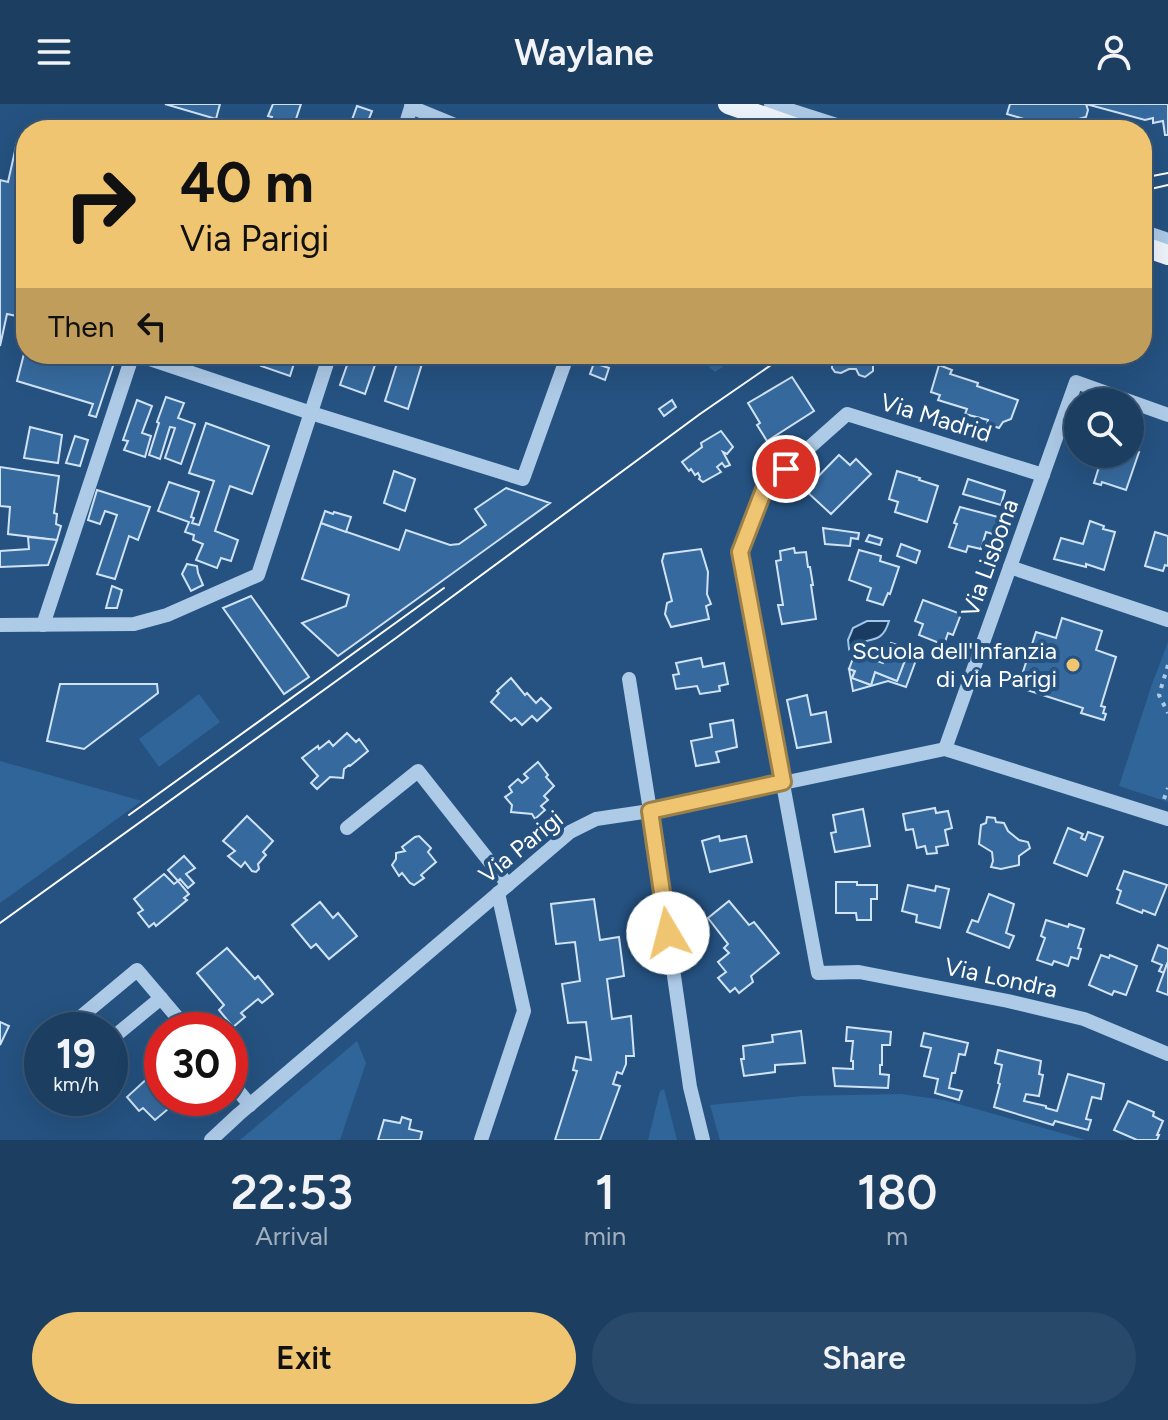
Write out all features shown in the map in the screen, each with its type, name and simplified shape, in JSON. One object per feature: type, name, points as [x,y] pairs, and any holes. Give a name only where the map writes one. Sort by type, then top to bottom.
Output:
[{"type":"main road","points":[[728,104],[774,120]]},
{"type":"street","points":[[771,104],[821,120]]},
{"type":"street","points":[[412,106],[444,120]]},
{"type":"street","points":[[43,625],[131,364]]},
{"type":"street","points":[[164,364],[523,479],[564,364]]},
{"type":"street","points":[[0,625],[134,624],[167,615],[258,575],[327,364]]},
{"type":"street","name":"Via Lisbona","points":[[945,749],[1076,382],[1168,415]]},
{"type":"street","name":"Via Madrid","points":[[818,973],[740,552],[765,487],[847,414],[1043,475]]},
{"type":"street","points":[[1010,567],[1168,620]]},
{"type":"street","points":[[629,679],[690,1087],[703,1140]]},
{"type":"street","name":"Via Parigi","points":[[211,1140],[570,832],[596,819],[650,811],[945,749],[1168,819]]},
{"type":"street","points":[[347,828],[418,771],[503,889],[524,1011],[481,1140]]},
{"type":"street","points":[[87,1012],[137,970],[173,1012]]},
{"type":"street","name":"Via Londra","points":[[818,973],[859,972],[1020,1003],[1084,1019],[1168,1054]]},
{"type":"street","points":[[128,1025],[161,998]]},
{"type":"path","points":[[1168,665],[1159,695],[1168,713]]},
{"type":"shaded area","points":[[706,364],[727,364],[715,372]]},
{"type":"shaded area","points":[[867,621],[889,621],[878,638],[849,649],[848,640],[853,628]]},
{"type":"shaded area","points":[[1168,642],[1168,802],[1119,786]]},
{"type":"shaded area","points":[[199,694],[220,722],[159,767],[139,739]]},
{"type":"shaded area","points":[[0,761],[142,801],[0,903]]},
{"type":"shaded area","points":[[357,1041],[366,1063],[340,1140],[240,1140]]},
{"type":"shaded area","points":[[664,1089],[677,1140],[648,1140],[660,1091]]},
{"type":"shaded area","points":[[901,1094],[944,1100],[1086,1140],[720,1140],[710,1105],[802,1096]]},
{"type":"building","points":[[165,104],[220,104],[216,119]]},
{"type":"building","points":[[273,104],[301,104],[296,120],[271,120],[272,117],[268,116]]},
{"type":"building","points":[[1010,104],[1086,104],[1088,110],[1086,117],[1075,120],[1024,120],[1007,114]]},
{"type":"building","points":[[1086,104],[1168,104],[1168,135],[1165,135],[1163,121],[1153,123],[1153,118],[1145,120]]},
{"type":"building","points":[[357,106],[372,111],[369,120],[352,120]]},
{"type":"building","points":[[16,146],[16,316],[7,314],[0,346],[0,180],[8,182]]},
{"type":"building","points":[[21,364],[114,364],[96,417],[89,415],[93,404],[17,381]]},
{"type":"building","points":[[262,364],[294,364],[290,376]]},
{"type":"building","points":[[347,364],[375,364],[365,394],[340,385]]},
{"type":"building","points":[[397,364],[422,364],[408,409],[385,401]]},
{"type":"building","points":[[594,364],[609,368],[605,380],[590,374]]},
{"type":"building","points":[[832,364],[872,364],[873,371],[865,377],[859,375],[856,369],[841,373],[832,368]]},
{"type":"building","points":[[939,365],[952,370],[950,374],[978,383],[977,386],[1018,400],[1011,419],[999,428],[987,424],[988,420],[965,414],[967,409],[938,400],[940,395],[931,392]]},
{"type":"building","points":[[792,377],[814,411],[767,441],[748,403]]},
{"type":"building","points":[[166,397],[184,403],[178,418],[195,424],[181,464],[165,458],[175,428],[170,427],[160,459],[149,455]]},
{"type":"building","points":[[137,400],[152,406],[142,433],[151,436],[145,457],[124,450],[128,441],[123,440]]},
{"type":"building","points":[[672,400],[676,407],[664,416],[659,409]]},
{"type":"building","points":[[206,423],[269,446],[252,494],[230,486],[215,531],[238,540],[231,561],[221,558],[217,568],[196,560],[203,544],[193,540],[194,535],[185,532],[189,522],[158,511],[169,482],[199,492],[191,517],[194,518],[192,523],[199,525],[214,481],[189,473]]},
{"type":"building","points":[[30,427],[62,435],[58,463],[24,458]]},
{"type":"building","points":[[721,431],[733,447],[727,454],[723,452],[730,465],[725,467],[722,463],[717,467],[721,472],[703,482],[698,473],[695,475],[691,469],[689,471],[682,462],[702,447],[701,443]]},
{"type":"building","points":[[75,436],[88,440],[80,466],[66,463]]},
{"type":"building","points":[[839,455],[850,465],[856,459],[871,474],[831,514],[805,490]]},
{"type":"building","points":[[0,467],[59,476],[54,513],[57,514],[56,524],[61,526],[57,540],[8,534],[10,507],[0,506]]},
{"type":"building","points":[[1099,468],[1134,468],[1126,490],[1102,482],[1101,485],[1094,483]]},
{"type":"building","points":[[394,471],[415,479],[405,511],[384,503]]},
{"type":"building","points":[[897,471],[938,486],[927,522],[895,512],[898,502],[889,499]]},
{"type":"building","points":[[968,479],[1005,491],[1001,505],[963,494]]},
{"type":"building","points":[[506,488],[550,503],[338,656],[302,623],[346,606],[349,595],[302,579],[321,523],[399,550],[406,530],[450,545],[459,544],[486,525],[475,509]]},
{"type":"building","points":[[97,490],[150,507],[138,540],[129,536],[115,579],[97,574],[117,515],[105,511],[100,524],[88,520]]},
{"type":"building","points":[[960,507],[998,517],[993,534],[986,532],[981,549],[968,546],[966,552],[949,547]]},
{"type":"building","points":[[325,511],[351,517],[346,532],[321,523]]},
{"type":"building","points":[[1090,521],[1115,532],[1104,570],[1054,559],[1061,538],[1083,544]]},
{"type":"building","points":[[823,528],[859,533],[858,539],[851,538],[850,546],[825,544]]},
{"type":"building","points":[[1155,532],[1168,536],[1168,566],[1165,565],[1163,571],[1145,566]]},
{"type":"building","points":[[869,535],[882,539],[880,545],[866,541]]},
{"type":"building","points":[[28,537],[57,540],[48,565],[0,567],[0,551],[29,549]]},
{"type":"building","points":[[901,544],[920,551],[916,563],[897,556]]},
{"type":"building","points":[[794,548],[795,553],[806,552],[816,619],[782,624],[778,605],[783,605],[776,561],[781,560],[780,551]]},
{"type":"building","points":[[701,549],[708,572],[707,594],[711,604],[706,606],[709,619],[671,627],[665,614],[667,603],[672,601],[662,561],[664,554]]},
{"type":"building","points":[[859,550],[881,556],[880,561],[899,567],[883,605],[867,600],[871,588],[849,580]]},
{"type":"building","points":[[187,564],[197,566],[203,585],[191,591],[182,574]]},
{"type":"building","points":[[112,586],[122,590],[117,608],[106,608]]},
{"type":"building","points":[[251,596],[309,677],[284,694],[223,608]]},
{"type":"building","points":[[923,600],[961,614],[953,635],[948,633],[944,645],[919,635],[923,624],[915,621]]},
{"type":"building","points":[[1062,618],[1102,631],[1096,650],[1116,657],[1101,706],[1105,707],[1104,720],[1081,713],[1083,708],[1018,687],[1036,632],[1056,638]]},
{"type":"building","points":[[891,643],[919,652],[906,687],[888,681],[853,691],[849,669],[855,671],[852,678],[871,685],[875,672],[897,681],[905,660],[893,654],[891,658],[886,657],[883,663],[855,653],[889,648]]},
{"type":"building","points":[[855,653],[883,663],[886,657],[891,658],[893,654],[905,660],[897,681],[875,672],[871,685],[852,678],[855,671],[849,669]]},
{"type":"building","points":[[701,658],[703,667],[724,663],[728,684],[719,686],[720,691],[700,694],[697,686],[676,689],[673,675],[679,674],[676,663]]},
{"type":"building","points":[[511,678],[525,695],[527,693],[536,703],[541,698],[551,708],[537,721],[532,716],[522,725],[515,718],[511,721],[491,702],[499,693],[497,691]]},
{"type":"building","points":[[60,684],[157,684],[158,693],[84,749],[47,741]]},
{"type":"building","points":[[807,695],[811,715],[826,712],[831,742],[797,748],[787,700]]},
{"type":"building","points":[[733,720],[737,747],[716,752],[719,762],[696,766],[691,741],[712,737],[710,724]]},
{"type":"building","points":[[347,733],[356,742],[359,739],[368,751],[344,769],[343,778],[330,777],[317,789],[311,783],[318,776],[302,758],[329,741],[333,746]]},
{"type":"building","points":[[538,762],[554,786],[544,796],[548,800],[541,806],[545,810],[535,819],[532,814],[511,812],[512,805],[505,797],[512,792],[509,787],[518,779],[522,783],[528,778],[524,774]]},
{"type":"building","points":[[935,808],[936,813],[948,811],[952,828],[945,830],[948,845],[936,847],[937,853],[927,854],[925,846],[917,848],[913,829],[906,830],[903,814]]},
{"type":"building","points":[[863,809],[870,846],[835,852],[831,833],[836,832],[833,815]]},
{"type":"building","points":[[247,816],[273,841],[263,852],[266,855],[256,872],[245,862],[241,867],[228,856],[235,851],[223,841]]},
{"type":"building","points":[[987,817],[1004,823],[1019,840],[1028,842],[1030,848],[1019,856],[1019,865],[1001,869],[991,867],[992,852],[979,844],[981,825],[986,823]]},
{"type":"building","points":[[1068,828],[1083,834],[1081,838],[1085,840],[1088,832],[1103,837],[1087,876],[1054,863]]},
{"type":"building","points":[[419,836],[431,848],[428,852],[436,862],[414,885],[402,873],[399,876],[392,865],[396,853],[405,851],[402,847]]},
{"type":"building","points":[[719,836],[720,841],[746,836],[752,862],[710,872],[702,841]]},
{"type":"building","points":[[184,856],[195,868],[186,874],[194,883],[188,888],[168,870]]},
{"type":"building","points":[[1124,871],[1167,885],[1155,915],[1117,903],[1121,891],[1117,889]]},
{"type":"building","points":[[164,874],[174,884],[178,881],[189,894],[184,898],[187,900],[156,926],[154,923],[149,927],[138,913],[143,910],[134,899]]},
{"type":"building","points":[[836,882],[877,885],[877,899],[871,899],[871,920],[857,920],[856,913],[836,913]]},
{"type":"building","points":[[908,885],[935,891],[936,886],[949,889],[940,928],[916,922],[917,915],[902,911]]},
{"type":"building","points":[[989,894],[1014,904],[1006,933],[1014,936],[1009,948],[967,932],[972,920],[978,922]]},
{"type":"building","points":[[594,899],[600,940],[619,937],[624,976],[607,979],[612,1019],[631,1016],[634,1056],[626,1056],[622,1074],[617,1072],[613,1084],[620,1086],[600,1140],[555,1140],[577,1071],[573,1070],[576,1057],[591,1060],[586,1022],[568,1023],[562,984],[580,981],[575,942],[556,944],[551,904]]},
{"type":"building","points":[[729,901],[749,925],[754,922],[779,953],[751,976],[753,982],[739,993],[735,988],[730,992],[718,978],[726,972],[718,962],[729,953],[724,948],[728,944],[708,918]]},
{"type":"building","points":[[320,902],[333,918],[338,913],[357,936],[329,959],[316,944],[311,948],[292,925]]},
{"type":"building","points":[[1046,920],[1084,929],[1078,959],[1071,957],[1068,966],[1037,960],[1045,938],[1041,936]]},
{"type":"building","points":[[1158,945],[1168,949],[1168,965],[1164,973],[1159,971],[1162,965],[1152,961]]},
{"type":"building","points":[[227,948],[273,994],[262,1003],[258,999],[242,1012],[221,1012],[224,1005],[197,973]]},
{"type":"building","points":[[1101,955],[1109,958],[1110,955],[1137,966],[1126,995],[1114,991],[1112,995],[1089,985]]},
{"type":"building","points":[[1168,965],[1168,995],[1157,991]]},
{"type":"building","points":[[0,1022],[9,1026],[0,1045]]},
{"type":"building","points":[[847,1027],[891,1032],[890,1045],[882,1045],[880,1065],[880,1074],[889,1075],[888,1088],[835,1086],[833,1068],[853,1069],[853,1041],[846,1041]]},
{"type":"building","points":[[801,1031],[805,1063],[775,1065],[775,1072],[744,1076],[741,1059],[744,1059],[743,1046],[773,1042],[772,1035]]},
{"type":"building","points":[[924,1033],[968,1043],[965,1055],[959,1054],[949,1088],[962,1091],[959,1100],[935,1093],[938,1079],[924,1076],[931,1048],[921,1046]]},
{"type":"building","points":[[998,1050],[1041,1061],[1039,1074],[1043,1075],[1039,1096],[1026,1094],[1024,1101],[1057,1111],[1068,1074],[1104,1084],[1101,1099],[1092,1097],[1086,1119],[1091,1120],[1088,1130],[1055,1121],[1053,1125],[994,1107],[1002,1065],[995,1063]]},
{"type":"building","points":[[144,1081],[144,1109],[139,1111],[128,1096]]},
{"type":"building","points":[[1128,1101],[1154,1112],[1153,1116],[1163,1121],[1157,1140],[1137,1140],[1114,1130]]},
{"type":"building","points":[[402,1117],[411,1120],[409,1129],[422,1132],[420,1140],[378,1140],[384,1120],[400,1123]]},
{"type":"tram line","points":[[1152,176],[1168,173]]},
{"type":"tram line","points":[[1152,189],[1168,185]]},
{"type":"tram line","points":[[0,923],[772,364]]},
{"type":"tram line","points":[[129,815],[444,588]]},
{"type":"place","name":"Scuola dell'Infanzia di via Parigi","points":[[1073,665]]},
{"type":"route","points":[[668,933],[650,811],[783,782],[740,552],[765,487],[786,469]]}]
